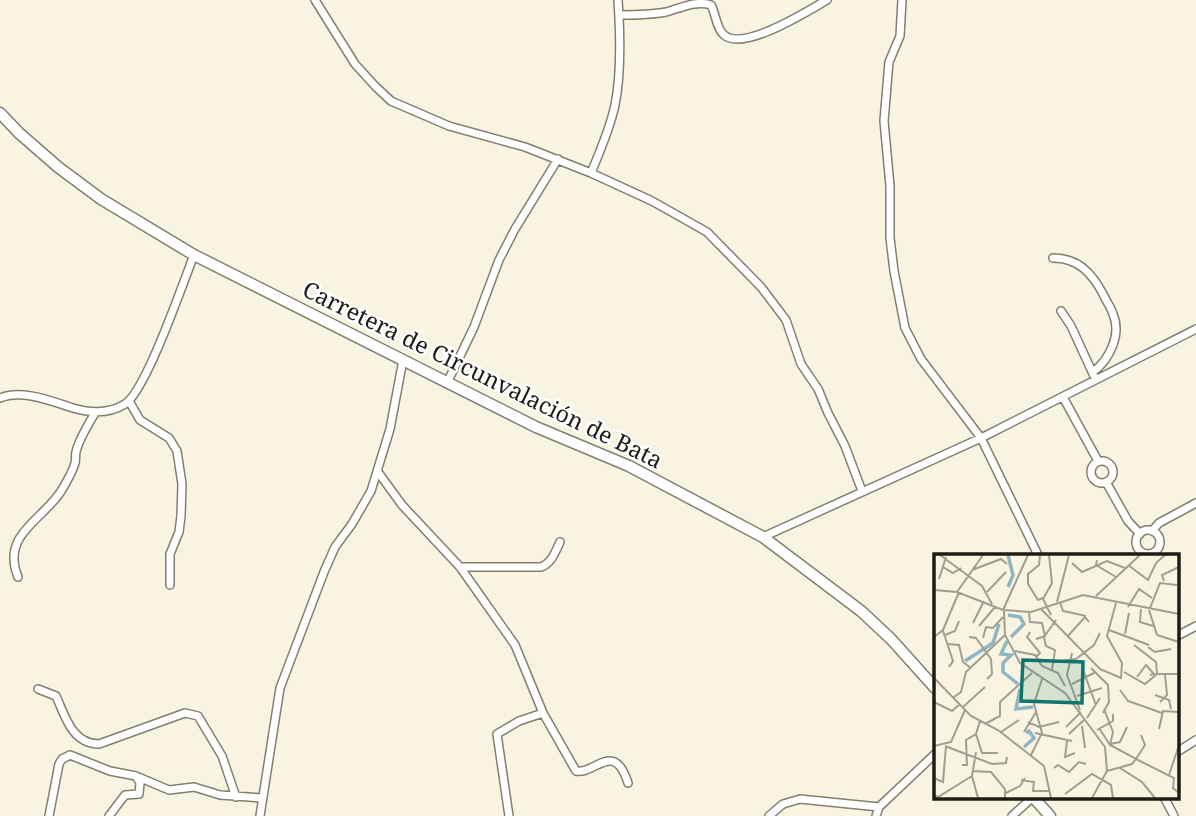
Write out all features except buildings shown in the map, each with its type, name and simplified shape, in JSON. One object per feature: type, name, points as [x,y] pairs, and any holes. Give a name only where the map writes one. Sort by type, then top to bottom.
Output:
[{"type":"main road","name":"Carretera de Circunvalación de Bata","points":[[0,113],[38,150],[90,191],[194,255],[536,427],[629,466],[762,537],[861,611],[891,639],[934,687]]},
{"type":"main road","points":[[1034,798],[1050,816]]},
{"type":"street","points":[[316,0],[355,64],[391,101],[449,125],[558,159],[652,201],[707,232],[769,296],[786,320],[802,363],[818,389],[845,446],[862,492]]},
{"type":"street","points":[[591,173],[616,104],[620,35],[618,0]]},
{"type":"street","points":[[619,15],[667,11],[704,2],[711,5],[718,27],[724,35],[732,39],[743,39],[781,26],[827,0]]},
{"type":"street","points":[[902,0],[900,36],[889,62],[884,101],[894,271],[905,328],[921,359],[981,438],[1038,554]]},
{"type":"street","points":[[448,381],[474,327],[499,260],[558,159]]},
{"type":"street","points":[[0,398],[16,395],[44,399],[95,413],[124,405],[154,358],[194,255]]},
{"type":"street","points":[[1053,258],[1070,260],[1092,275],[1113,314],[1116,333],[1112,347],[1094,376]]},
{"type":"street","points":[[1061,311],[1071,326],[1094,376]]},
{"type":"street","points":[[762,537],[981,438],[1063,397],[1094,376],[1195,332]]},
{"type":"street","points":[[260,816],[280,688],[335,547],[364,505],[378,472],[390,429],[403,360]]},
{"type":"street","points":[[1063,397],[1097,461]]},
{"type":"street","points":[[129,401],[140,419],[169,438],[177,451],[182,484],[179,532],[170,554],[170,585]]},
{"type":"street","points":[[18,577],[12,567],[17,538],[37,514],[62,491],[75,463],[79,443],[95,413]]},
{"type":"street","points":[[1097,461],[1105,461],[1113,469],[1112,477],[1106,482],[1096,481],[1091,476],[1092,466],[1097,461]]},
{"type":"street","points":[[378,472],[402,505],[460,567],[515,645],[543,713],[576,771],[582,772],[597,763],[612,761],[620,766],[628,783]]},
{"type":"street","points":[[1106,482],[1128,521],[1140,534]]},
{"type":"street","points":[[1140,534],[1152,531],[1159,523],[1196,503]]},
{"type":"street","points":[[1140,534],[1138,548],[1149,554],[1160,544],[1158,536],[1152,531]]},
{"type":"street","points":[[460,567],[541,567],[547,565],[560,542]]},
{"type":"street","points":[[1178,635],[1196,626]]},
{"type":"street","points":[[38,689],[56,696],[72,731],[91,744],[99,744],[185,713],[198,716],[222,756],[236,797]]},
{"type":"street","points":[[509,816],[496,734],[519,721],[543,713]]},
{"type":"street","points":[[1178,751],[1196,740]]},
{"type":"street","points":[[876,816],[879,807],[934,755]]},
{"type":"street","points":[[49,816],[60,764],[65,756],[75,756],[110,771],[136,776],[169,790],[194,788],[236,797],[262,799]]},
{"type":"street","points":[[109,816],[125,795],[139,794],[140,783],[136,776]]},
{"type":"street","points":[[1013,816],[1032,798]]},
{"type":"street","points":[[1165,798],[1174,816]]},
{"type":"street","points":[[769,816],[783,804],[800,799],[879,807]]}]
